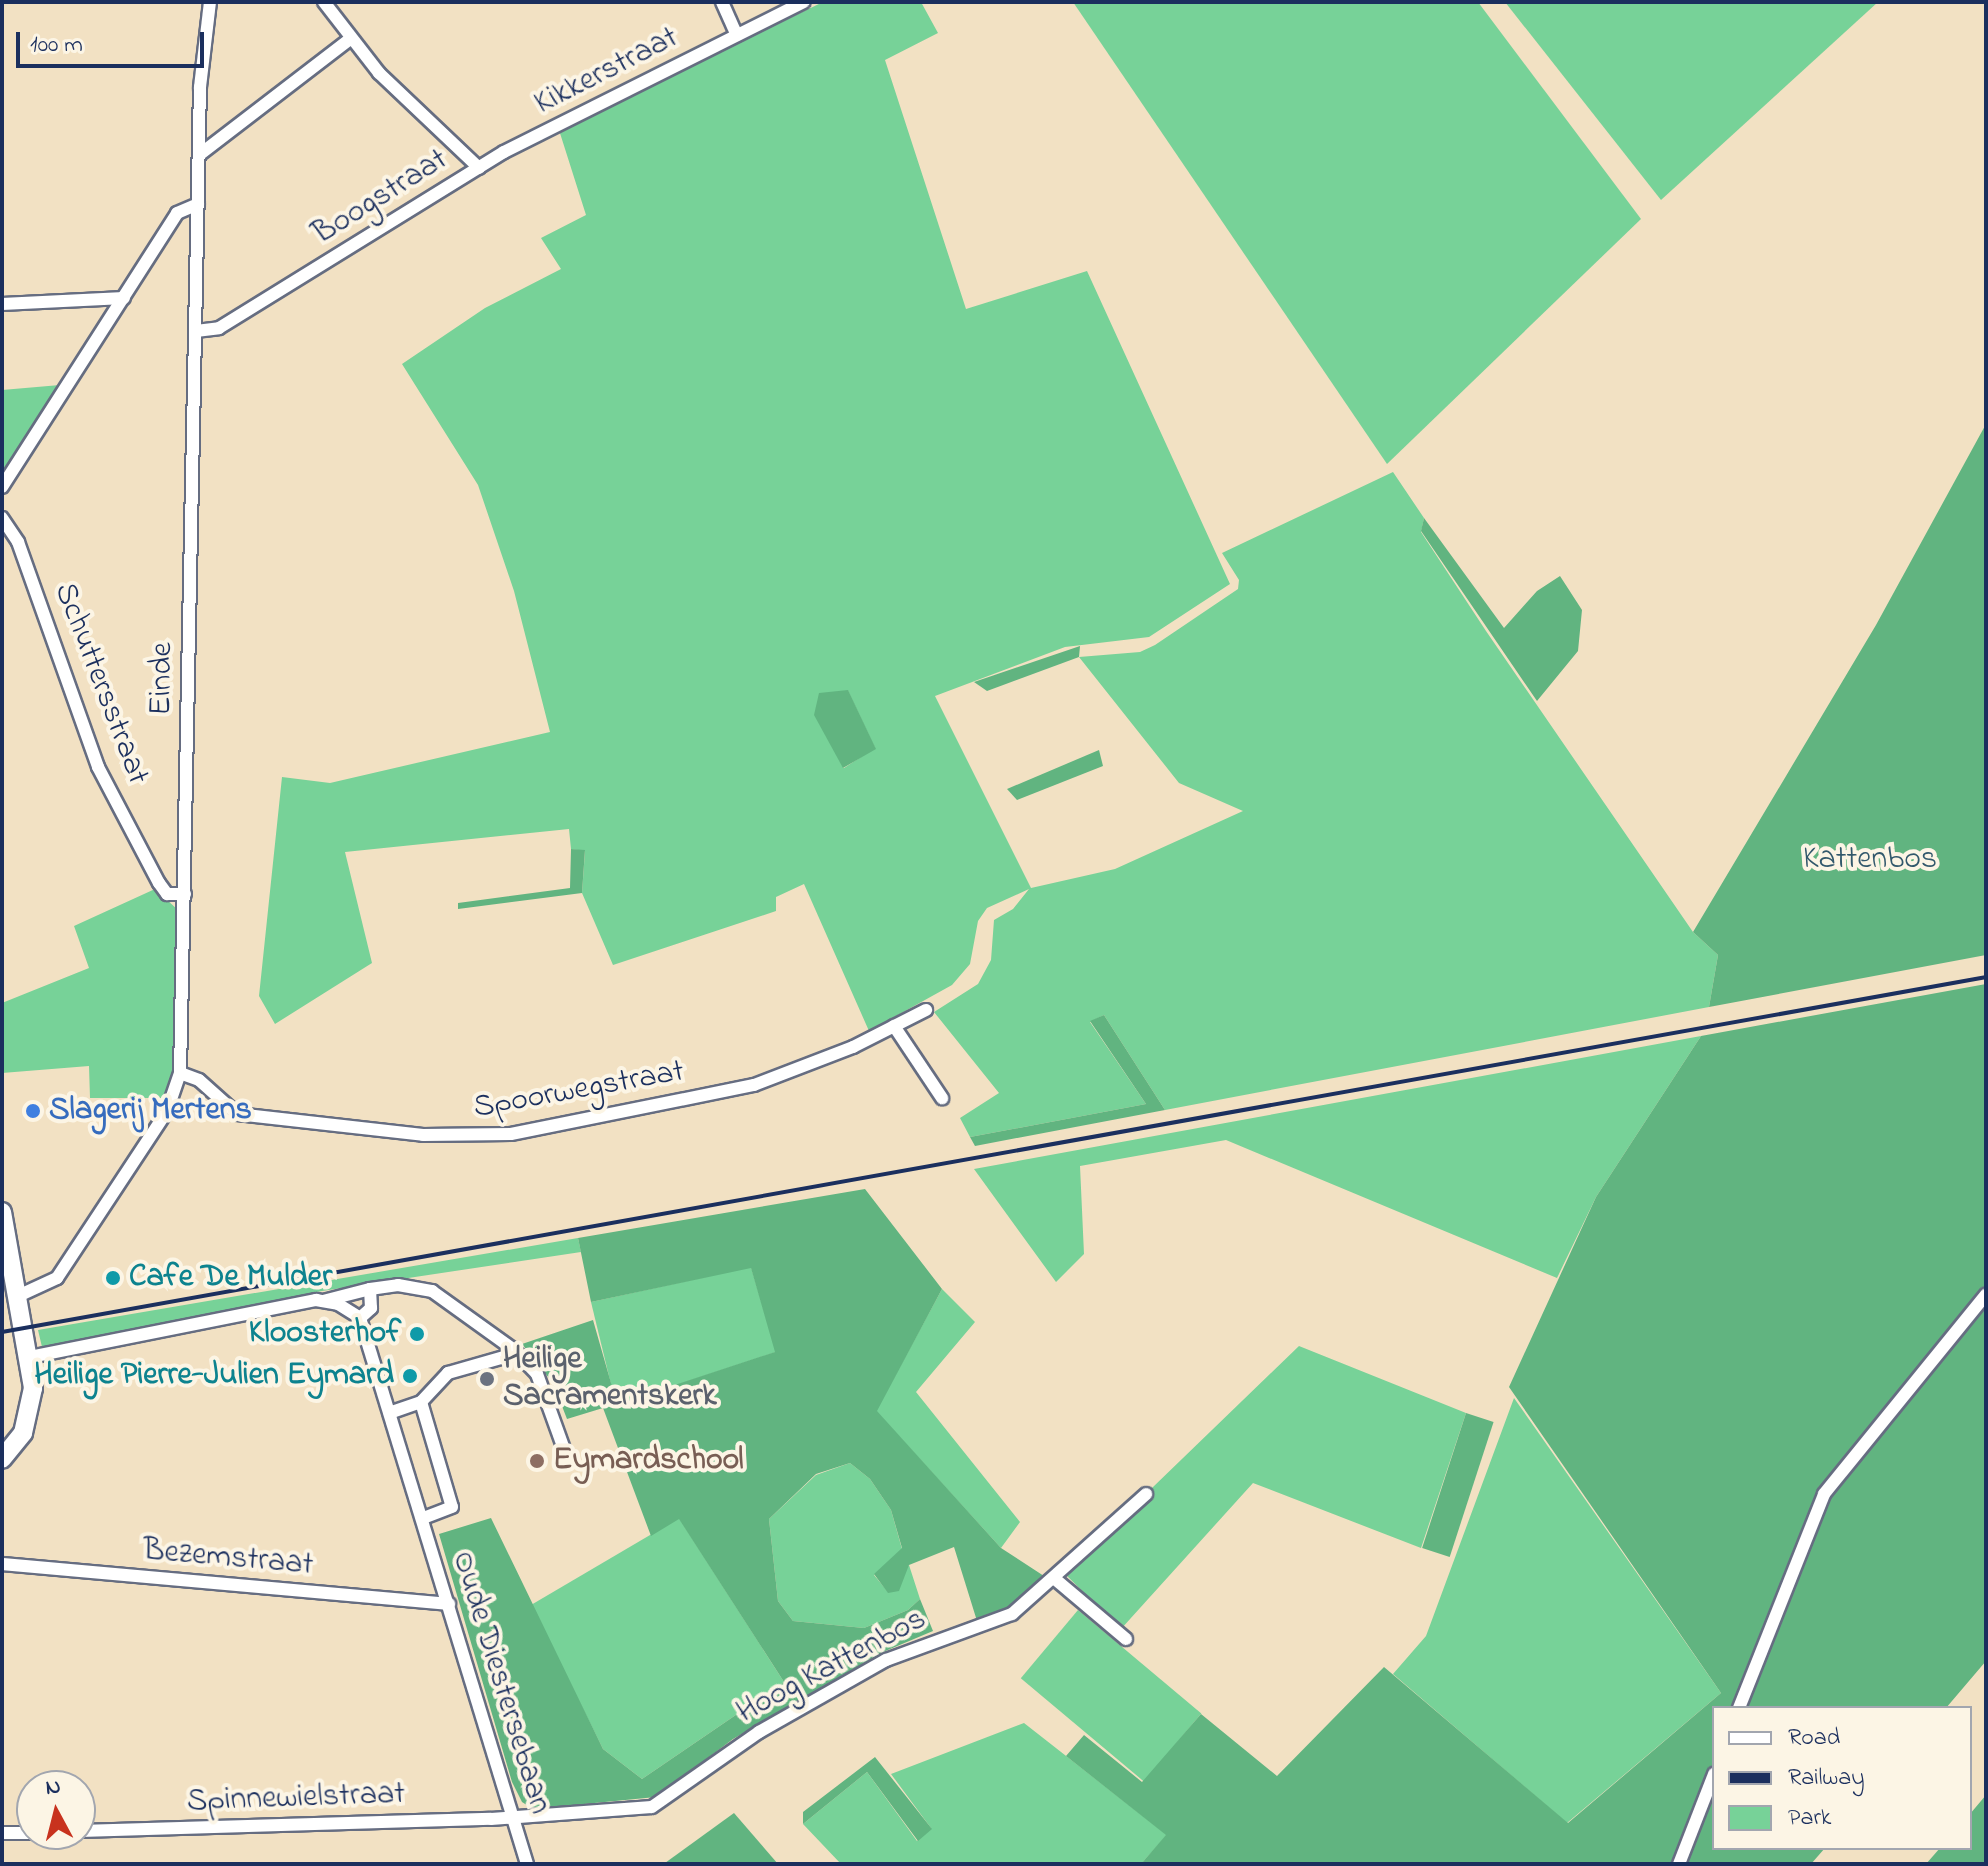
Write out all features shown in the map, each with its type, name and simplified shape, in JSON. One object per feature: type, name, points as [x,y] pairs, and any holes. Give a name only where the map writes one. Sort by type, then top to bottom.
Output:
[{"type":"main road","points":[[2,1212],[25,1328],[33,1388],[29,1419],[2,1459]]},
{"type":"street","name":"Einde","points":[[18,1296],[43,1289],[57,1278],[167,1111],[180,1073],[199,155],[202,50],[210,2]]},
{"type":"street","name":"Boogstraat","points":[[196,331],[219,328],[479,168],[350,39],[324,2]]},
{"type":"street","points":[[722,2],[737,35]]},
{"type":"street","name":"Kikkerstraat","points":[[479,168],[803,2]]},
{"type":"street","points":[[199,155],[350,39]]},
{"type":"street","points":[[2,487],[177,213],[198,204]]},
{"type":"street","points":[[2,304],[124,298]]},
{"type":"street","name":"Schuttersstraat","points":[[2,518],[18,542],[98,767],[159,883],[167,894],[185,894]]},
{"type":"street","name":"Spoorwegstraat","points":[[180,1073],[199,1080],[237,1114],[423,1135],[511,1134],[754,1085],[926,1010]]},
{"type":"street","points":[[894,1026],[942,1098]]},
{"type":"street","points":[[30,1357],[398,1285],[432,1291],[514,1350],[537,1374],[564,1449]]},
{"type":"street","points":[[323,1301],[360,1318],[371,1308],[370,1289]]},
{"type":"street","points":[[1740,1706],[1824,1494],[1986,1295]]},
{"type":"street","name":"Oude Diestersebaan","points":[[360,1318],[392,1412],[527,1864]]},
{"type":"street","points":[[392,1412],[421,1402],[448,1373],[504,1357],[514,1350]]},
{"type":"street","name":"Oude Diestersebaan","points":[[421,1402],[452,1507],[424,1518]]},
{"type":"street","name":"Hoog Kattenbos","points":[[513,1818],[660,1804],[777,1722],[903,1652],[1012,1614],[1055,1579],[1146,1494]]},
{"type":"street","name":"Bezemstraat","points":[[2,1564],[449,1604]]},
{"type":"street","points":[[1055,1579],[1126,1639]]},
{"type":"street","points":[[1679,1864],[1712,1779]]},
{"type":"street","name":"Spinnewielstraat","points":[[96,1831],[513,1818]]},
{"type":"green space","points":[[823,2],[921,2],[938,33],[885,60],[966,309],[1087,271],[1230,584],[1149,637],[1065,647],[935,696],[1031,888],[1115,869],[1243,811],[1179,783],[1079,657],[1140,652],[1155,645],[1238,589],[1239,580],[1222,553],[1393,472],[1424,518],[1421,532],[1486,631],[1693,932],[1718,955],[1709,1007],[1165,1110],[1104,1015],[1090,1022],[1146,1104],[970,1137],[960,1118],[999,1093],[934,1012],[978,984],[991,960],[994,920],[1013,909],[1029,889],[987,908],[978,921],[970,964],[952,985],[869,1031],[804,884],[776,897],[776,911],[613,965],[582,893],[585,851],[571,849],[569,829],[345,852],[372,963],[275,1024],[259,996],[282,777],[330,783],[550,732],[514,591],[478,485],[402,364],[485,308],[561,269],[541,238],[586,215],[559,130]],"holes":[[[848,691],[875,748],[843,768]]]},
{"type":"green space","points":[[1073,2],[1478,2],[1641,219],[1387,464]]},
{"type":"green space","points":[[1505,2],[1878,2],[1661,200]]},
{"type":"green space","points":[[60,385],[2,476],[2,390]]},
{"type":"green space","name":"Kattenbos","points":[[1986,424],[1986,955],[1709,1007],[1718,955],[1693,932],[1876,625]]},
{"type":"green space","points":[[1424,518],[1504,628],[1537,591],[1560,576],[1582,610],[1578,651],[1537,701],[1421,531]]},
{"type":"green space","points":[[1080,646],[1079,657],[987,691],[974,682]]},
{"type":"green space","points":[[848,690],[876,749],[843,768],[814,715],[819,693]]},
{"type":"green space","points":[[1099,750],[1103,766],[1017,800],[1007,789]]},
{"type":"green space","points":[[571,849],[585,850],[582,893],[458,909],[458,903],[570,888]]},
{"type":"green space","points":[[155,889],[178,910],[175,1067],[166,1098],[90,1098],[89,1066],[2,1073],[2,1003],[89,968],[74,926]]},
{"type":"green space","points":[[1986,984],[1986,1661],[1948,1706],[1712,1706],[1712,1850],[1823,1850],[1811,1864],[1141,1864],[1166,1835],[1066,1756],[1084,1735],[1142,1782],[1201,1714],[1277,1776],[1384,1667],[1568,1823],[1721,1693],[1509,1387],[1596,1197],[1701,1036]]},
{"type":"green space","points":[[1104,1015],[1165,1110],[975,1146],[970,1137],[1146,1104],[1090,1021]]},
{"type":"green space","points":[[1701,1036],[1596,1197],[1557,1278],[1226,1140],[1080,1166],[1084,1254],[1056,1282],[974,1169]]},
{"type":"green space","points":[[865,1189],[942,1289],[877,1411],[1001,1548],[1047,1578],[1012,1608],[977,1621],[954,1547],[909,1565],[899,1591],[888,1593],[874,1574],[902,1548],[891,1510],[870,1479],[850,1463],[816,1474],[769,1519],[778,1601],[793,1621],[864,1628],[908,1610],[920,1599],[933,1631],[883,1652],[733,1739],[656,1797],[533,1809],[522,1802],[512,1782],[439,1534],[491,1518],[603,1749],[642,1779],[784,1682],[679,1519],[651,1536],[603,1408],[567,1419],[553,1383],[522,1344],[593,1320],[617,1404],[775,1352],[751,1268],[591,1302],[578,1238]]},
{"type":"green space","points":[[578,1238],[581,1252],[322,1291],[42,1347],[38,1330]]},
{"type":"green space","points":[[751,1267],[776,1352],[616,1405],[591,1302]]},
{"type":"green space","points":[[942,1289],[975,1322],[916,1392],[1020,1522],[1001,1548],[876,1411]]},
{"type":"green space","points":[[1299,1346],[1466,1413],[1421,1548],[1253,1483],[1121,1629],[1064,1573]]},
{"type":"green space","points":[[1514,1398],[1721,1693],[1567,1823],[1393,1674],[1426,1636]]},
{"type":"green space","points":[[1466,1413],[1494,1422],[1450,1557],[1422,1548]]},
{"type":"green space","points":[[850,1463],[870,1479],[891,1510],[902,1549],[874,1575],[888,1592],[909,1565],[920,1599],[908,1610],[864,1628],[793,1621],[778,1601],[769,1519],[816,1475]]},
{"type":"green space","points":[[679,1518],[784,1682],[642,1779],[603,1749],[531,1605]]},
{"type":"green space","points":[[1078,1610],[1201,1713],[1144,1782],[1021,1678]]},
{"type":"green space","points":[[1024,1723],[1167,1835],[1141,1864],[841,1864],[803,1824],[867,1772],[917,1841],[931,1828],[891,1774]]},
{"type":"green space","points":[[875,1757],[932,1829],[918,1841],[867,1772],[803,1824],[803,1812]]},
{"type":"green space","points":[[1986,1795],[1986,1864],[1926,1864],[1938,1850],[1972,1850],[1972,1812]]},
{"type":"green space","points":[[734,1813],[778,1864],[665,1863]]},
{"type":"railway","points":[[2,1332],[1986,977]]},
{"type":"place","name":"Slagerij Mertens","points":[[33,1111]]},
{"type":"place","name":"Cafe De Mulder","points":[[113,1278]]},
{"type":"place","name":"Kloosterhof","points":[[417,1334]]},
{"type":"place","name":"Heilige Pierre-Julien Eymard","points":[[410,1376]]},
{"type":"place","name":"Heilige Sacramentskerk","points":[[487,1379]]},
{"type":"place","name":"Eymardschool","points":[[537,1461]]}]
